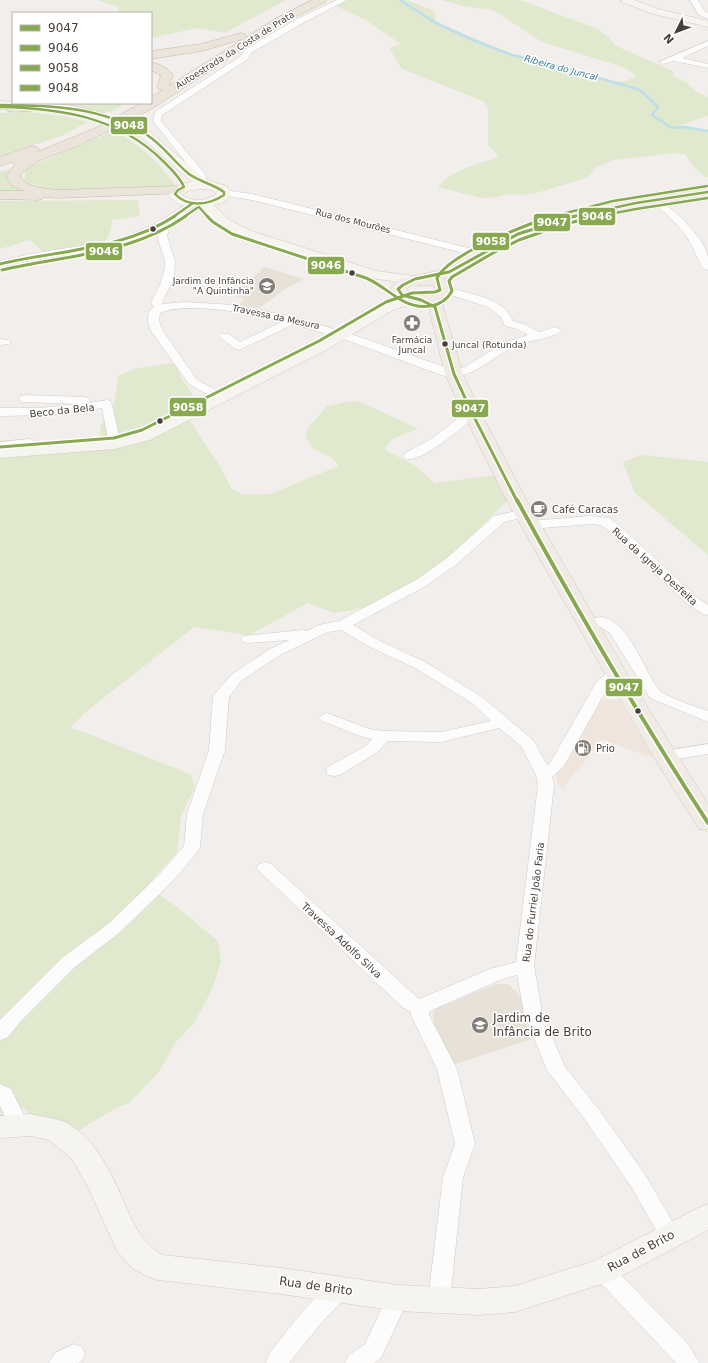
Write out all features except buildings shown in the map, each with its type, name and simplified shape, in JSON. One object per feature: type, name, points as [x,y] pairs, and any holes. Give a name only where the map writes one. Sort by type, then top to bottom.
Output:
[{"type":"highway","name":"Autoestrada da Costa de Prata","points":[[152,92],[204,62],[241,36],[290,8],[309,0]]},
{"type":"highway","name":"Autoestrada da Costa de Prata","points":[[152,102],[279,21],[321,0]]},
{"type":"highway","points":[[152,55],[202,47],[241,36]]},
{"type":"highway","points":[[152,66],[162,70],[167,75],[163,86]]},
{"type":"highway","points":[[0,162],[80,132],[132,104]]},
{"type":"highway","name":"Autoestrada da Costa de Prata","points":[[0,168],[33,158],[92,135],[149,104]]},
{"type":"highway","points":[[8,106],[54,107]]},
{"type":"highway","points":[[33,158],[18,169],[13,176],[17,184],[39,192],[58,194],[180,192]]},
{"type":"highway","points":[[0,196],[146,196],[180,192]]},
{"type":"main road","points":[[428,293],[480,254],[519,234],[600,209],[708,192]]},
{"type":"main road","points":[[428,293],[402,283],[418,280],[430,280],[428,293],[454,374],[472,413],[527,519],[587,623],[665,756],[708,822]]},
{"type":"street","points":[[204,184],[200,174],[157,121],[156,117],[158,114],[245,57],[247,52],[298,22],[343,0]]},
{"type":"street","points":[[626,0],[654,10],[708,24]]},
{"type":"street","points":[[694,0],[701,12],[708,16]]},
{"type":"street","points":[[662,62],[674,59],[708,43]]},
{"type":"street","points":[[674,59],[708,66]]},
{"type":"street","points":[[0,264],[26,257],[120,242],[166,223],[198,203],[219,200],[223,197],[223,190],[218,187],[204,184],[190,175],[155,141],[135,132],[54,107]]},
{"type":"street","points":[[135,132],[144,144],[178,177],[180,192]]},
{"type":"street","points":[[180,192],[204,184]]},
{"type":"street","points":[[180,192],[198,203],[223,222],[246,234],[428,293],[467,297],[493,304],[503,311],[508,318],[509,324],[520,326],[540,336]]},
{"type":"street","name":"Rua dos Mourões","points":[[224,193],[278,203],[480,254]]},
{"type":"street","points":[[654,200],[684,224],[692,234],[705,263],[708,266]]},
{"type":"street","points":[[166,223],[162,236],[170,261],[169,277],[156,303],[161,308],[155,311],[153,321],[158,331],[193,382],[221,398]]},
{"type":"street","points":[[144,233],[162,236]]},
{"type":"street","points":[[375,276],[418,280]]},
{"type":"street","points":[[0,453],[115,444],[144,436],[322,346],[388,308],[428,293]]},
{"type":"street","name":"Travessa da Mesura","points":[[161,308],[175,305],[232,307],[293,320],[342,334],[454,374]]},
{"type":"street","points":[[225,336],[239,347],[293,320]]},
{"type":"street","points":[[454,374],[463,371],[508,344],[540,336],[555,330]]},
{"type":"street","points":[[25,398],[98,402],[107,404]]},
{"type":"street","name":"Beco da Bela","points":[[0,412],[29,414],[67,411],[107,404],[115,444]]},
{"type":"street","points":[[409,456],[437,441],[472,413]]},
{"type":"street","points":[[0,446],[29,443]]},
{"type":"street","name":"Rua da Igreja Desfeita","points":[[0,1033],[12,1017],[69,962],[114,928],[161,883],[192,847],[195,814],[216,750],[221,696],[236,678],[275,652],[324,628],[343,625],[421,584],[452,561],[499,519],[604,521],[615,529],[694,602],[708,611]]},
{"type":"street","points":[[694,602],[708,596]]},
{"type":"street","points":[[587,623],[602,622],[616,630],[655,695],[708,717]]},
{"type":"street","points":[[343,625],[375,644],[420,665],[477,700],[527,743],[544,775],[556,766],[602,684],[616,673]]},
{"type":"street","points":[[248,639],[303,634],[308,635]]},
{"type":"street","points":[[327,718],[366,733],[383,736],[441,738],[502,723]]},
{"type":"street","points":[[334,772],[373,748],[383,736]]},
{"type":"street","points":[[665,756],[708,749]]},
{"type":"street","name":"Rua do Furriel João Faria","points":[[544,775],[546,785],[525,966],[532,1013],[557,1070],[593,1116],[639,1182],[669,1236]]},
{"type":"street","name":"Travessa Adolfo Silva","points":[[265,868],[409,1002],[421,1009]]},
{"type":"street","points":[[440,1300],[453,1177],[465,1144],[447,1069],[420,1014],[421,1009],[425,1004],[496,974],[525,966]]},
{"type":"street","name":"Rua de Brito","points":[[0,1091],[4,1094],[10,1126],[31,1124],[57,1131],[82,1150],[101,1183],[127,1242],[143,1259],[158,1267],[281,1281],[398,1298],[479,1302],[515,1300],[603,1270],[708,1216]]},
{"type":"street","points":[[603,1270],[682,1352],[688,1363]]},
{"type":"street","points":[[277,1363],[277,1361],[315,1314],[340,1290]]},
{"type":"street","points":[[356,1363],[373,1351],[398,1298]]},
{"type":"shaded area","name":"Jardim de Infância \"A Quintinha\"","points":[[264,267],[304,279],[287,288],[259,308],[239,305],[245,299],[234,296]]},
{"type":"shaded area","name":"Prio","points":[[600,700],[618,700],[653,757],[646,756],[602,739],[563,788],[558,785],[556,773],[558,768]]},
{"type":"shaded area","name":"Jardim de Infância de Brito","points":[[497,984],[507,984],[521,997],[524,1016],[532,1039],[452,1065],[434,1030],[433,1013],[436,1008]]},
{"type":"green space","points":[[97,0],[286,0],[225,33],[197,28],[152,38],[152,12],[119,12],[118,7]]},
{"type":"green space","points":[[346,0],[406,0],[433,10],[436,17],[435,22],[515,55],[613,82],[626,81],[637,76],[626,68],[542,42],[493,10],[463,6],[442,0],[520,0],[598,29],[616,46],[673,71],[673,76],[686,82],[697,92],[708,97],[708,116],[678,126],[708,131],[708,177],[705,177],[694,167],[685,154],[674,153],[614,160],[597,167],[586,178],[536,193],[522,195],[510,194],[482,198],[438,187],[443,181],[457,172],[496,158],[498,155],[488,145],[488,107],[483,101],[402,69],[389,48],[401,44],[364,19],[334,5]]},
{"type":"green space","points":[[62,104],[124,104],[106,115],[67,107]]},
{"type":"green space","points":[[26,112],[63,116],[88,122],[61,136],[0,156],[0,113]]},
{"type":"green space","points":[[114,131],[132,141],[148,154],[163,169],[175,185],[169,187],[62,191],[44,188],[24,180],[26,170],[32,166]]},
{"type":"green space","points":[[14,168],[8,174],[7,178],[11,184],[17,189],[32,194],[0,194],[0,172]]},
{"type":"green space","points":[[138,200],[140,216],[112,220],[111,229],[106,241],[43,252],[30,240],[0,249],[0,201]]},
{"type":"green space","points":[[170,363],[177,364],[180,376],[197,402],[183,410],[219,465],[232,489],[243,495],[270,494],[339,466],[332,458],[314,449],[306,437],[307,429],[327,406],[359,401],[418,429],[394,439],[387,445],[385,450],[414,465],[435,483],[496,475],[509,499],[459,548],[424,575],[367,607],[334,613],[308,603],[249,635],[194,627],[83,714],[71,728],[190,774],[195,787],[181,816],[177,852],[147,886],[177,907],[218,941],[221,961],[213,987],[195,1022],[176,1042],[158,1073],[129,1103],[116,1108],[79,1130],[58,1136],[43,1126],[24,1108],[5,1111],[0,1115],[0,455],[84,452],[99,446],[101,425],[114,405],[118,376],[134,369]]},
{"type":"green space","points":[[641,455],[708,462],[708,555],[634,492],[623,462]]},
{"type":"waterway","name":"Ribeira do Juncal","points":[[400,0],[434,22],[475,41],[512,55],[551,64],[640,90],[658,107],[652,115],[672,128],[685,127],[708,131]]},
{"type":"transit line","name":"9048","points":[[0,105],[38,105],[76,109],[113,118],[147,135],[189,174],[198,180],[220,189],[224,192],[224,195],[213,201],[199,204],[192,204],[179,199],[175,194],[178,190],[184,187],[181,180],[148,147],[121,129],[88,117],[70,113],[35,108],[0,107]]},
{"type":"transit line","name":"9058","points":[[0,447],[114,438],[142,430],[319,341],[386,302],[412,293],[435,292],[440,290],[437,278],[442,270],[467,254],[524,226],[553,216],[613,201],[707,186]]},
{"type":"transit line","name":"9047","points":[[708,192],[612,207],[541,226],[509,238],[449,272],[415,279],[398,289],[402,295],[421,300],[435,307],[454,374],[472,413],[517,501],[622,684],[665,756],[708,823]]},
{"type":"transit line","name":"9046","points":[[199,207],[213,222],[232,234],[366,278],[378,283],[404,302],[418,306],[433,306],[446,299],[452,291],[449,281],[452,277],[519,240],[542,231],[588,218],[708,198]]},
{"type":"transit line","name":"9048","points":[[0,264],[106,245],[124,240],[155,228],[193,203]]},
{"type":"transit line","name":"9046","points":[[2,270],[108,251],[125,246],[163,230],[197,208]]},
{"type":"place","name":"Jardim de Infância \"A Quintinha\"","points":[[267,286]]},
{"type":"place","name":"Farmácia Juncal","points":[[412,323]]},
{"type":"place","name":"Juncal (Rotunda)","points":[[445,344]]},
{"type":"place","name":"Café Caracas","points":[[539,509]]},
{"type":"place","name":"Prio","points":[[583,748]]},
{"type":"place","name":"Jardim de Infância de Brito","points":[[480,1025]]}]
